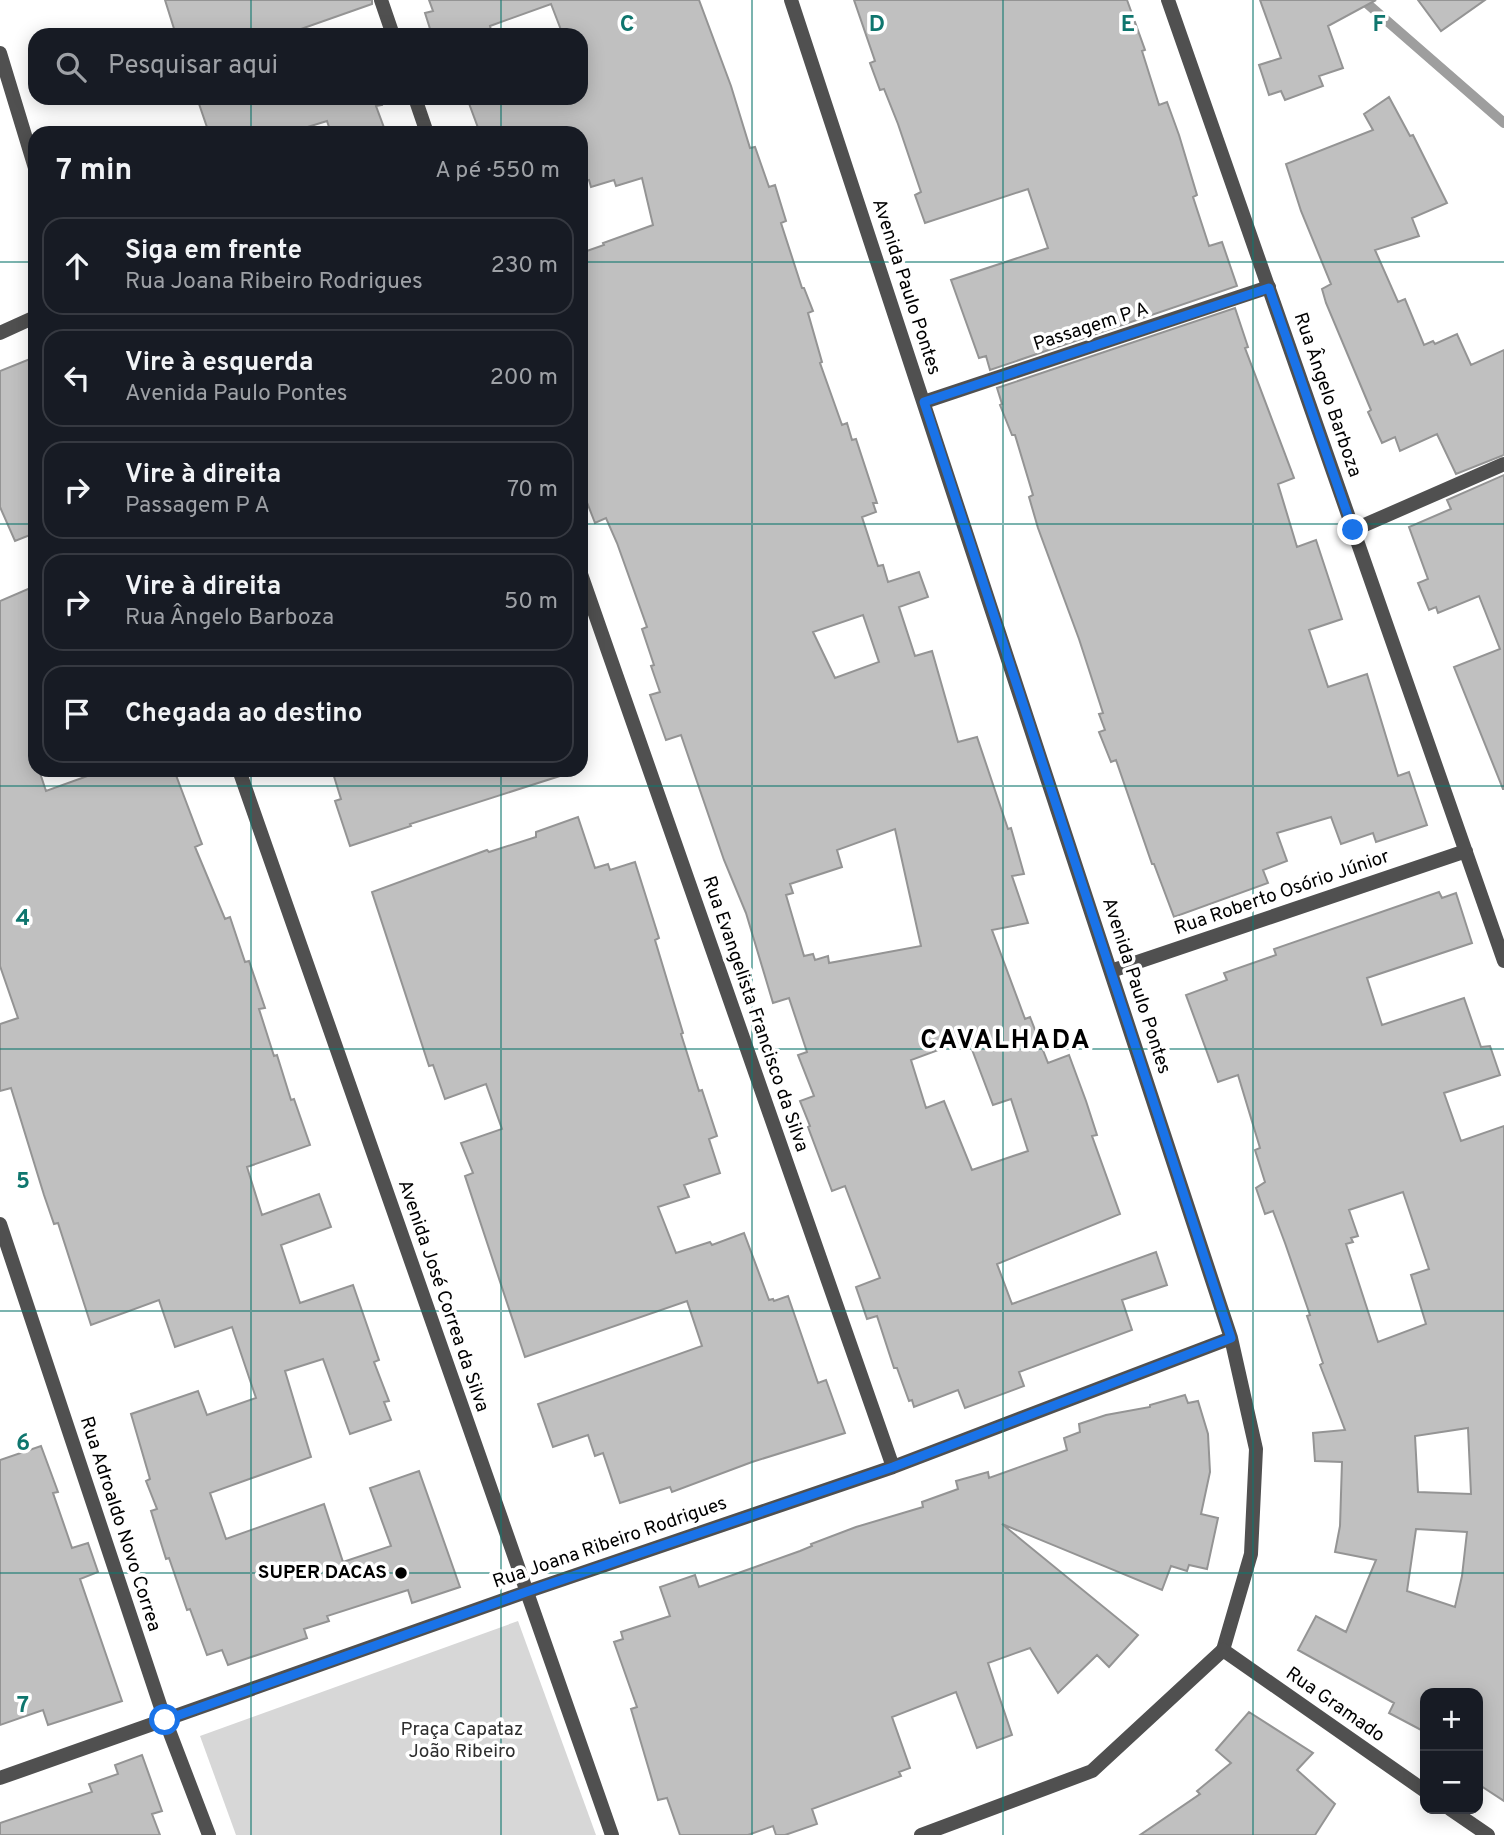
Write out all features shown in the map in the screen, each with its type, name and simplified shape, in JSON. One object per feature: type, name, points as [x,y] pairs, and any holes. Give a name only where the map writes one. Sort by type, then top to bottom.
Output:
[{"type":"street","points":[[381,0],[391,28]]},
{"type":"street","name":"Avenida Paulo Pontes","points":[[791,0],[1231,1338],[1255,1449],[1251,1554],[1223,1650]]},
{"type":"street","name":"Rua Ângelo Barboza","points":[[1168,0],[1504,961]]},
{"type":"street","points":[[0,53],[28,145]]},
{"type":"street","points":[[417,105],[425,126]]},
{"type":"street","name":"Passagem P A","points":[[924,402],[1269,288]]},
{"type":"street","points":[[0,332],[28,320]]},
{"type":"street","points":[[1353,530],[1504,464]]},
{"type":"street","name":"Rua Evangelista Francisco da Silva","points":[[588,594],[893,1467]]},
{"type":"street","name":"Avenida José Correa da Silva","points":[[241,777],[612,1835]]},
{"type":"street","name":"Rua Roberto Osório Júnior","points":[[1111,971],[1465,851]]},
{"type":"street","name":"Rua Adroaldo Novo Correa","points":[[0,1224],[165,1720],[209,1835]]},
{"type":"street","name":"Rua Joana Ribeiro Rodrigues","points":[[0,1778],[526,1592],[893,1467],[1231,1338]]},
{"type":"street","points":[[921,1835],[1092,1771],[1223,1650]]},
{"type":"street","name":"Rua Gramado","points":[[1223,1650],[1420,1788]]},
{"type":"street","points":[[1457,1814],[1488,1835]]},
{"type":"green space","name":"Praça Capataz João Ribeiro","points":[[518,1621],[596,1835],[236,1835],[200,1736]]},
{"type":"building","points":[[165,0],[372,0],[372,4],[304,28],[174,28]]},
{"type":"building","points":[[429,0],[699,0],[731,86],[750,148],[755,147],[769,187],[775,185],[786,221],[781,223],[802,288],[813,311],[808,313],[822,362],[820,363],[842,425],[847,423],[852,440],[856,439],[877,503],[873,503],[876,512],[862,517],[878,566],[883,565],[888,582],[919,572],[928,597],[899,607],[915,656],[932,651],[958,742],[977,737],[1008,829],[1011,828],[1024,874],[1012,876],[1028,923],[992,930],[1025,1019],[1030,1017],[1048,1063],[1069,1055],[1097,1135],[1092,1136],[1120,1214],[997,1264],[1012,1304],[1156,1252],[1167,1285],[1122,1300],[1132,1330],[1019,1372],[1024,1386],[965,1408],[958,1390],[914,1407],[912,1400],[909,1401],[897,1368],[894,1368],[877,1316],[867,1319],[856,1287],[880,1278],[845,1186],[832,1191],[808,1127],[810,1126],[800,1101],[814,1096],[798,1055],[807,1052],[789,998],[773,1003],[746,913],[724,860],[681,735],[666,740],[650,695],[660,692],[642,629],[647,627],[617,543],[606,518],[595,523],[588,505],[588,251],[653,225],[642,178],[616,186],[614,180],[591,187],[588,180],[588,126],[477,126],[470,105],[588,105],[588,28],[560,28],[551,4],[490,28],[430,28],[425,13],[433,11]],"holes":[[[863,615],[879,662],[835,678],[813,632]],[[895,829],[921,946],[829,963],[828,956],[815,960],[813,954],[804,956],[786,895],[793,893],[790,884],[842,867],[837,850]],[[968,1039],[993,1105],[1011,1099],[1028,1151],[972,1170],[944,1101],[926,1108],[911,1060]]]},
{"type":"building","points":[[854,0],[1127,0],[1145,50],[1142,51],[1159,105],[1167,102],[1179,135],[1197,195],[1193,197],[1209,246],[1222,242],[1237,286],[990,370],[986,356],[979,358],[951,280],[1048,248],[1028,189],[925,223],[915,195],[921,192],[898,124],[884,89],[880,90],[870,63],[875,61]]},
{"type":"building","points":[[1260,0],[1376,0],[1328,26],[1343,68],[1319,76],[1323,86],[1285,100],[1281,91],[1269,95],[1259,65],[1281,58]]},
{"type":"building","points":[[1418,0],[1485,0],[1441,31]]},
{"type":"building","points":[[1389,97],[1410,136],[1413,135],[1447,203],[1412,218],[1419,236],[1375,250],[1398,302],[1405,299],[1424,345],[1433,341],[1435,344],[1457,334],[1471,365],[1504,350],[1504,455],[1456,474],[1437,434],[1400,451],[1395,437],[1382,443],[1326,303],[1322,289],[1331,284],[1301,211],[1286,164],[1373,130],[1364,114]]},
{"type":"building","points":[[199,105],[382,105],[376,106],[383,126],[329,126],[327,121],[311,126],[207,126]]},
{"type":"building","points":[[1235,308],[1248,347],[1245,348],[1294,478],[1278,484],[1297,547],[1316,540],[1342,619],[1309,630],[1328,687],[1367,674],[1398,776],[1409,772],[1427,825],[1376,842],[1373,833],[1341,844],[1331,817],[1277,833],[1287,861],[1263,870],[1268,883],[1174,917],[1152,864],[1116,760],[1111,762],[1099,732],[1105,730],[1099,714],[1103,713],[1038,528],[1029,497],[1033,495],[1015,435],[1012,435],[1000,405],[1002,404],[997,388]]},
{"type":"building","points":[[28,360],[28,536],[15,541],[0,507],[0,371]]},
{"type":"building","points":[[1504,475],[1503,789],[1454,667],[1500,649],[1479,596],[1438,613],[1436,607],[1429,610],[1418,583],[1428,579],[1409,527],[1451,509],[1447,500]]},
{"type":"building","points":[[28,589],[28,777],[41,777],[46,791],[85,777],[177,777],[202,844],[195,847],[225,919],[230,917],[245,962],[249,961],[265,1008],[259,1009],[274,1056],[277,1055],[291,1100],[294,1099],[310,1145],[247,1167],[262,1215],[319,1194],[331,1227],[281,1245],[300,1303],[353,1285],[379,1360],[374,1362],[389,1401],[384,1402],[391,1420],[350,1434],[323,1359],[285,1371],[311,1457],[210,1493],[226,1539],[324,1504],[343,1562],[391,1546],[370,1488],[419,1471],[460,1587],[412,1603],[408,1590],[327,1616],[329,1621],[304,1629],[307,1638],[228,1665],[222,1650],[207,1655],[190,1609],[187,1610],[169,1558],[166,1559],[151,1511],[157,1509],[146,1481],[150,1479],[131,1414],[198,1391],[207,1415],[256,1398],[232,1327],[175,1347],[159,1300],[91,1325],[58,1223],[54,1224],[44,1195],[11,1088],[0,1091],[0,1024],[18,1018],[0,966],[0,601]]},
{"type":"building","points":[[334,777],[557,777],[350,846],[335,801],[341,799]]},
{"type":"building","points":[[578,817],[595,868],[608,864],[610,870],[635,862],[659,938],[655,940],[683,1033],[681,1034],[717,1136],[709,1139],[720,1173],[684,1185],[689,1197],[658,1207],[676,1253],[710,1242],[712,1245],[744,1233],[769,1300],[788,1296],[818,1383],[826,1380],[845,1433],[752,1462],[672,1492],[670,1487],[620,1503],[603,1453],[595,1456],[588,1435],[553,1447],[538,1404],[702,1346],[687,1301],[525,1357],[465,1176],[473,1173],[461,1143],[502,1129],[486,1084],[445,1099],[433,1065],[429,1066],[372,892],[487,850],[489,852],[536,837],[536,832]]},
{"type":"building","points":[[1439,892],[1442,898],[1456,893],[1472,943],[1367,978],[1382,1025],[1464,998],[1481,1047],[1490,1046],[1500,1075],[1444,1093],[1461,1141],[1504,1126],[1504,1801],[1483,1787],[1483,1688],[1420,1688],[1420,1729],[1389,1713],[1394,1703],[1298,1650],[1316,1616],[1346,1632],[1376,1560],[1335,1552],[1340,1526],[1342,1462],[1315,1461],[1313,1433],[1345,1430],[1320,1365],[1323,1363],[1307,1316],[1310,1315],[1285,1243],[1273,1211],[1265,1214],[1256,1188],[1265,1182],[1255,1150],[1260,1148],[1238,1075],[1218,1082],[1186,995],[1227,980],[1224,973],[1276,955],[1274,949]],"holes":[[[1403,1192],[1429,1269],[1411,1275],[1426,1324],[1378,1342],[1346,1244],[1353,1242],[1351,1238],[1358,1236],[1349,1210]],[[1468,1428],[1471,1494],[1418,1492],[1415,1436]],[[1416,1529],[1467,1532],[1455,1607],[1407,1591]]]},
{"type":"building","points":[[1185,1395],[1188,1403],[1198,1401],[1208,1434],[1210,1472],[1201,1514],[1218,1518],[1207,1569],[1189,1565],[1187,1571],[1171,1566],[1162,1590],[1002,1524],[1138,1635],[1109,1667],[1097,1655],[1058,1693],[1030,1648],[988,1663],[1012,1735],[977,1748],[956,1692],[892,1717],[910,1768],[899,1772],[901,1776],[812,1809],[817,1824],[785,1835],[776,1835],[773,1826],[748,1835],[680,1835],[667,1798],[658,1800],[631,1709],[637,1707],[614,1642],[623,1639],[621,1632],[670,1616],[660,1587],[695,1575],[699,1587],[800,1551],[812,1546],[811,1544],[856,1527],[923,1507],[922,1502],[958,1489],[956,1481],[988,1472],[989,1478],[1067,1450],[1064,1438],[1080,1432],[1079,1424],[1106,1415],[1150,1407]]},
{"type":"building","points":[[41,1446],[58,1492],[53,1493],[72,1548],[88,1543],[98,1572],[80,1579],[122,1701],[48,1725],[43,1710],[0,1725],[0,1460]]},
{"type":"building","points":[[1249,1712],[1313,1753],[1297,1770],[1335,1804],[1315,1835],[1140,1835],[1200,1794],[1197,1791],[1231,1763],[1216,1750]]},
{"type":"building","points":[[142,1755],[162,1811],[152,1814],[160,1835],[0,1835],[0,1823],[92,1792],[89,1784],[118,1774],[115,1765]]},
{"type":"waterway","points":[[1363,0],[1504,123]]},
{"type":"place","name":"SUPER DACAS","points":[[401,1573]]},
{"type":"district","name":"CAVALHADA","points":[[1006,1041]]},
{"type":"route","points":[[165,1720],[526,1592],[893,1467],[1231,1338],[924,402],[1269,288],[1353,530]]}]
